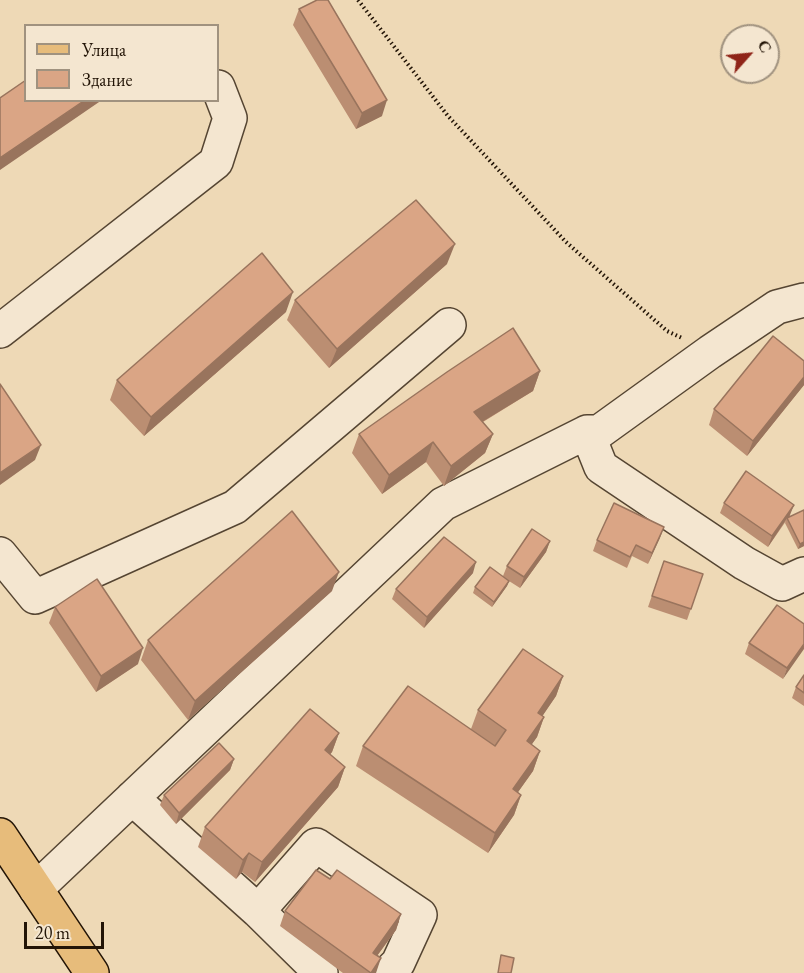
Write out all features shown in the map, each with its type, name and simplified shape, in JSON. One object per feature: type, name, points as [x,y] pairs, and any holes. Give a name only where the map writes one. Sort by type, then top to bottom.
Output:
[{"type":"main road","points":[[0,836],[92,973]]},
{"type":"lane","points":[[4,318],[216,162],[230,118],[219,90]]},
{"type":"lane","points":[[36,889],[443,504],[587,432],[599,432],[710,352],[777,308],[804,300]]},
{"type":"lane","points":[[0,554],[35,597],[235,507],[449,325]]},
{"type":"lane","points":[[587,432],[601,467],[744,562],[782,584],[804,574]]},
{"type":"lane","points":[[132,798],[258,911],[321,973]]},
{"type":"lane","points":[[258,911],[316,845],[420,915],[398,963],[388,973]]},
{"type":"path","points":[[358,0],[448,116],[566,242],[667,331],[710,352]]},
{"type":"building","points":[[317,0],[328,0],[387,100],[362,113],[299,9]]},
{"type":"building","points":[[24,81],[24,102],[82,102],[0,158],[0,98]]},
{"type":"building","points":[[416,200],[455,244],[337,349],[295,300]]},
{"type":"building","points":[[262,253],[293,292],[151,417],[117,380]]},
{"type":"building","points":[[513,328],[540,371],[474,412],[493,434],[451,466],[433,442],[389,475],[359,434]]},
{"type":"building","points":[[773,336],[804,361],[804,377],[753,441],[714,409]]},
{"type":"building","points":[[0,384],[41,445],[0,473]]},
{"type":"building","points":[[746,471],[794,505],[772,536],[724,503]]},
{"type":"building","points":[[614,503],[664,527],[652,553],[636,545],[630,557],[597,540]]},
{"type":"building","points":[[804,510],[804,542],[800,544],[787,518]]},
{"type":"building","points":[[292,511],[339,572],[195,701],[148,640]]},
{"type":"building","points":[[532,529],[550,541],[524,577],[507,566]]},
{"type":"building","points":[[444,537],[476,562],[427,617],[396,589]]},
{"type":"building","points":[[664,561],[703,574],[691,609],[652,596]]},
{"type":"building","points":[[490,567],[509,581],[494,602],[475,587]]},
{"type":"building","points":[[97,579],[143,648],[101,676],[55,607]]},
{"type":"building","points":[[777,605],[804,624],[804,644],[787,668],[749,643]]},
{"type":"building","points":[[523,649],[563,676],[538,713],[544,717],[527,741],[540,751],[513,789],[521,795],[495,833],[363,746],[408,686],[495,746],[506,730],[478,710]]},
{"type":"building","points":[[804,675],[804,693],[796,687]]},
{"type":"building","points":[[310,709],[339,733],[325,750],[345,767],[262,862],[249,853],[243,860],[205,827]]},
{"type":"building","points":[[219,743],[234,759],[179,813],[164,795]]},
{"type":"building","points":[[316,870],[330,879],[337,870],[401,914],[373,953],[381,958],[371,973],[285,911]]},
{"type":"building","points":[[501,955],[514,958],[511,973],[498,973]]}]
